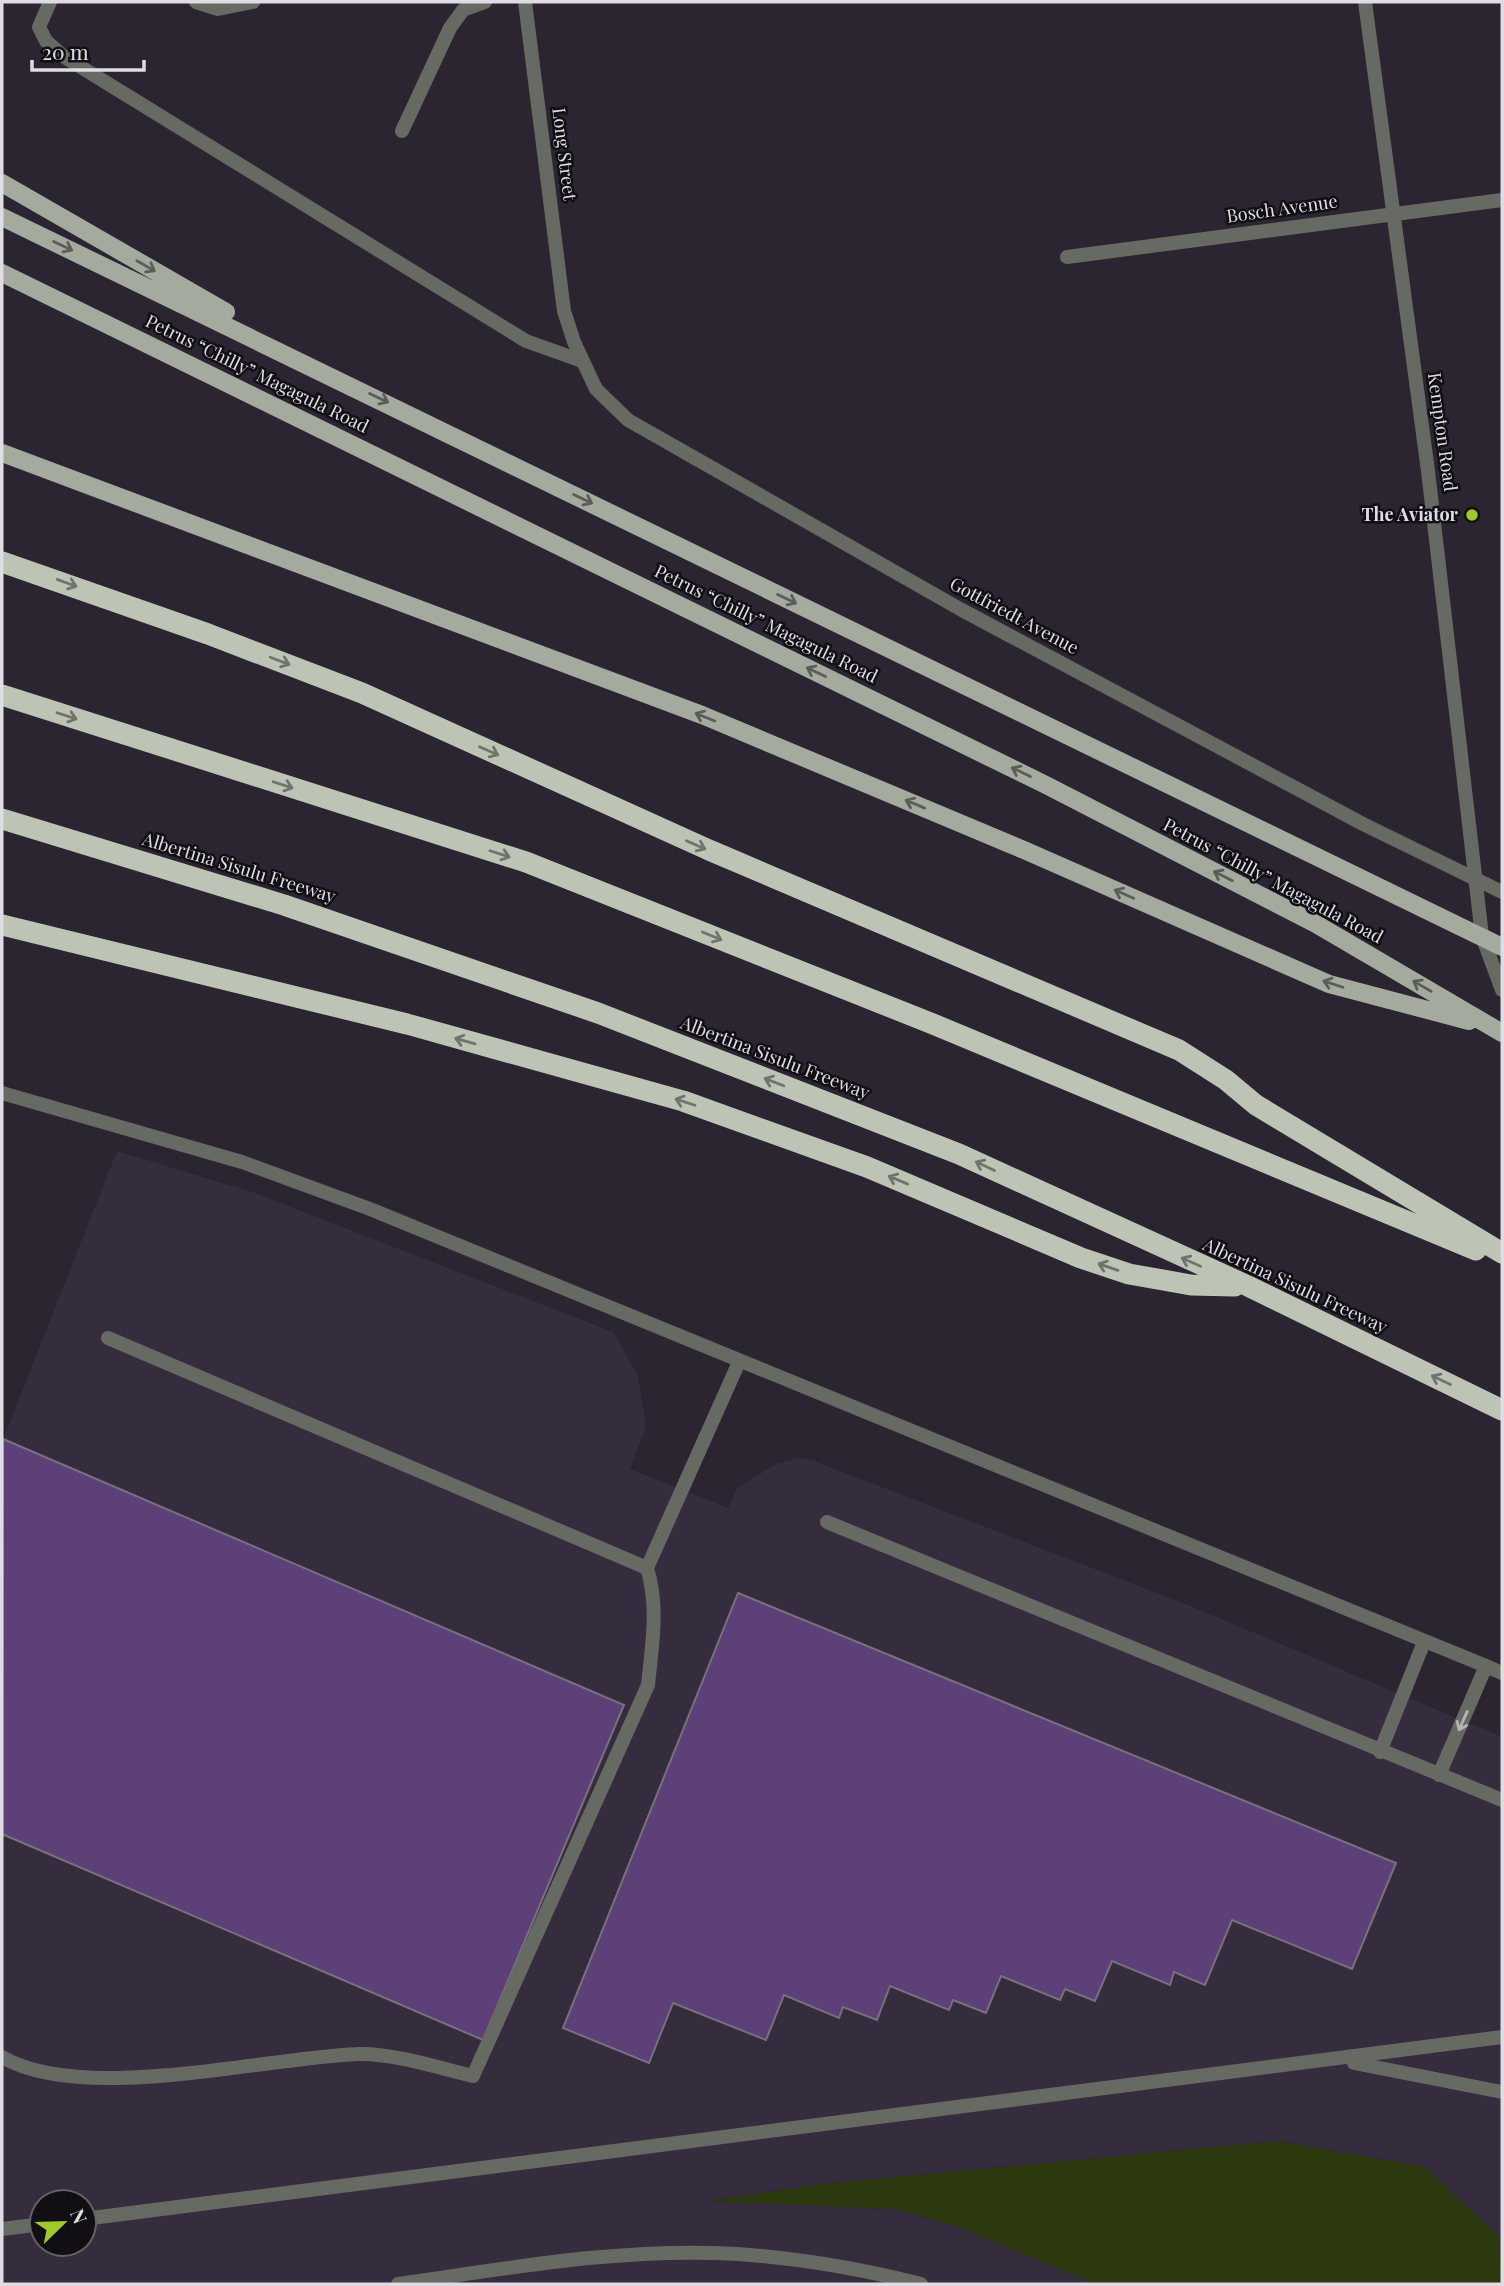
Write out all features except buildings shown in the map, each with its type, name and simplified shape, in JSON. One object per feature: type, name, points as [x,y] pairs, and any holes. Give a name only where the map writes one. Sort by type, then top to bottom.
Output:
[{"type":"highway","points":[[2,562],[208,634],[362,693],[709,850],[1179,1050],[1226,1080],[1256,1105],[1502,1253]]},
{"type":"highway","points":[[2,695],[526,862],[933,1024],[1502,1261]]},
{"type":"highway","name":"Albertina Sisulu Freeway","points":[[2,819],[284,905],[598,1013],[959,1154],[1248,1286],[1502,1410]]},
{"type":"highway","points":[[2,925],[407,1024],[683,1101],[867,1167],[1081,1258],[1129,1274],[1191,1285],[1248,1286]]},
{"type":"main road","points":[[2,183],[344,381]]},
{"type":"main road","name":"Petrus “Chilly” Magagula Road","points":[[2,217],[344,381],[1502,947]]},
{"type":"main road","name":"Petrus “Chilly” Magagula Road","points":[[2,273],[1046,785],[1316,924],[1498,1030]]},
{"type":"main road","points":[[2,453],[702,715],[1024,850],[1329,984],[1498,1030]]},
{"type":"street","points":[[50,2],[39,27],[46,41],[63,56],[526,341],[582,361]]},
{"type":"street","points":[[196,2],[218,9],[253,2]]},
{"type":"street","points":[[402,131],[450,28],[463,9],[485,2]]},
{"type":"street","name":"Long Street","points":[[525,2],[564,312]]},
{"type":"street","name":"Kempton Road","points":[[1365,2],[1391,213],[1428,471],[1482,936],[1502,990]]},
{"type":"street","name":"Bosch Avenue","points":[[1067,257],[1391,213],[1502,201]]},
{"type":"street","name":"Gottfriedt Avenue","points":[[564,312],[582,361],[596,389],[628,420],[674,449],[960,609],[1339,811],[1477,877],[1502,892]]},
{"type":"street","points":[[2,1093],[242,1162],[370,1209],[1502,1673]]},
{"type":"street","points":[[108,1338],[647,1568]]},
{"type":"street","points":[[2,2057],[28,2069],[78,2078],[161,2074],[361,2054],[473,2076],[648,1685],[654,1625],[652,1584],[647,1568],[739,1362]]},
{"type":"street","points":[[827,1522],[1502,1800]]},
{"type":"street","points":[[1380,1752],[1424,1642]]},
{"type":"street","points":[[1439,1775],[1486,1666]]},
{"type":"street","points":[[98,2217],[1342,2060],[1502,2037]]},
{"type":"street","points":[[1342,2060],[1502,2092]]},
{"type":"street","points":[[2,2229],[28,2226]]},
{"type":"street","points":[[398,2284],[562,2261],[658,2254],[737,2254],[824,2266],[921,2284]]},
{"type":"shaded area","points":[[117,1151],[255,1193],[613,1332],[638,1376],[646,1427],[630,1469],[728,1508],[737,1488],[778,1463],[801,1458],[814,1461],[1188,1605],[1502,1737],[1502,2284],[2,2284],[2,1442]]},
{"type":"green space","points":[[1277,2141],[1425,2167],[1500,2238],[1502,2284],[1095,2284],[957,2226],[894,2209],[708,2201],[822,2184]]},
{"type":"place","name":"The Aviator","points":[[1472,515]]}]
